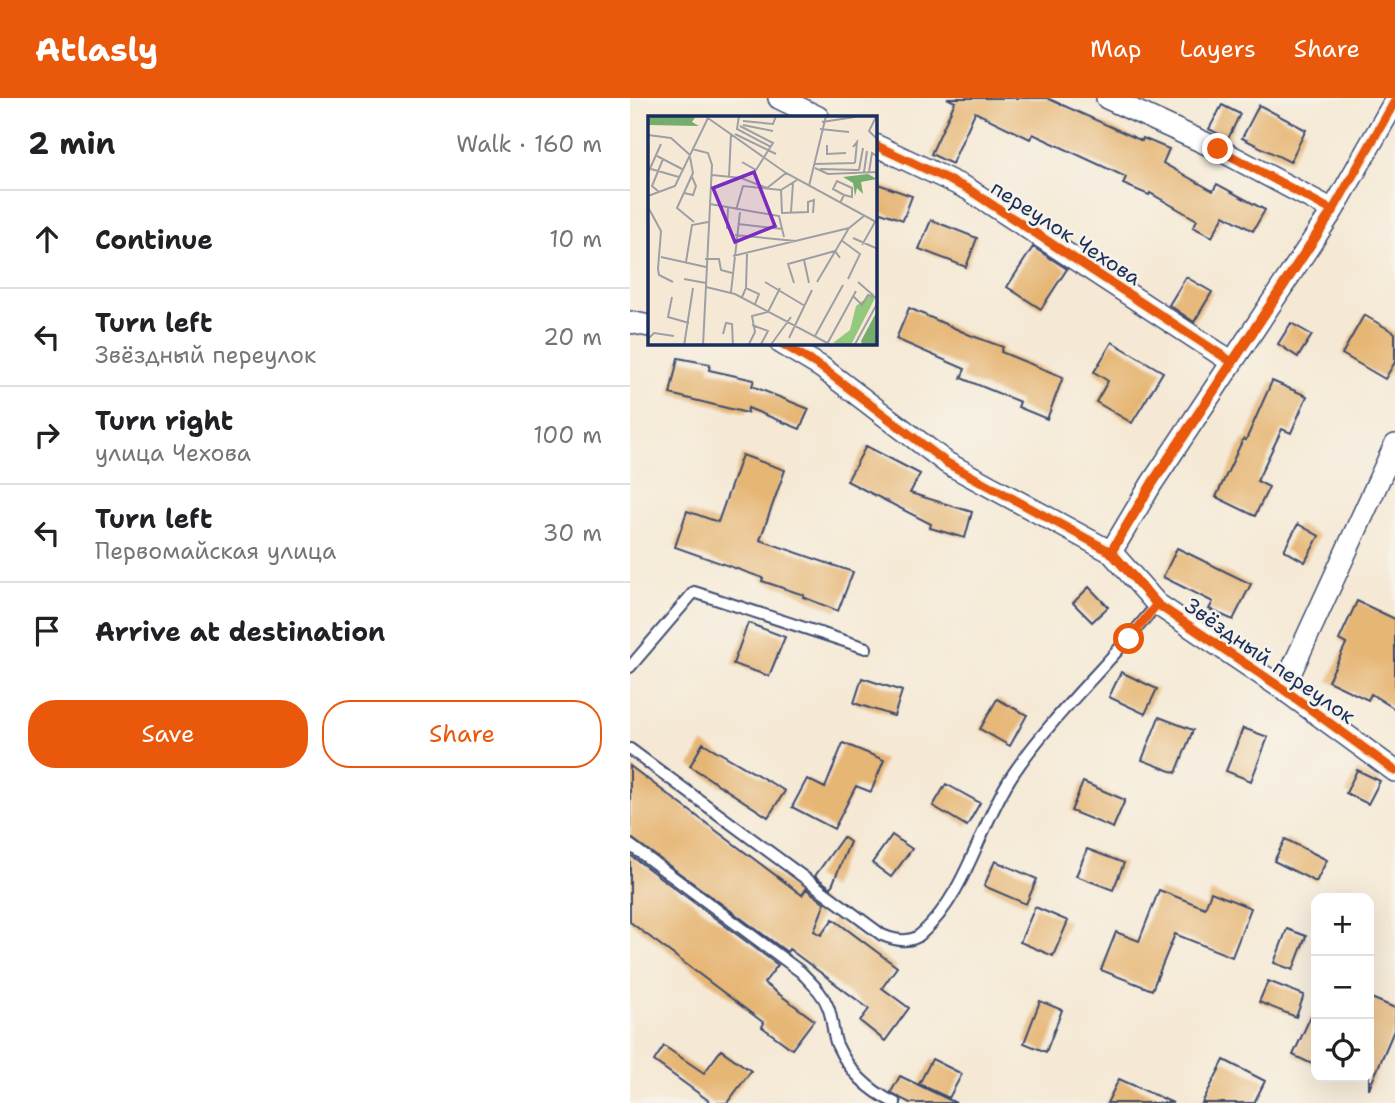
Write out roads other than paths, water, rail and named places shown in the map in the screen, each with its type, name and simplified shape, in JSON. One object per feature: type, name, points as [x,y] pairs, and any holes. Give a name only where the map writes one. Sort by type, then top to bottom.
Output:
[{"type":"street","points":[[779,98],[816,116]]},
{"type":"street","points":[[1107,98],[1218,149],[1333,211]]},
{"type":"street","points":[[1111,552],[1232,362],[1333,211],[1395,101]]},
{"type":"street","name":"переулок Чехова","points":[[877,146],[968,189],[1232,362]]},
{"type":"street","points":[[630,322],[648,326]]},
{"type":"street","name":"Звёздный переулок","points":[[784,345],[821,367],[947,463],[1111,552],[1157,604],[1283,689],[1395,771]]},
{"type":"street","name":"Звёздный переулок","points":[[1283,689],[1395,445]]},
{"type":"lane","points":[[630,667],[694,592],[866,648]]},
{"type":"lane","points":[[630,749],[882,935],[898,941],[918,937],[953,897],[1012,775],[1051,723],[1129,639],[1157,604]]},
{"type":"lane","points":[[630,845],[801,972],[817,988],[828,1006],[837,1045],[856,1075],[876,1094],[895,1103]]}]
